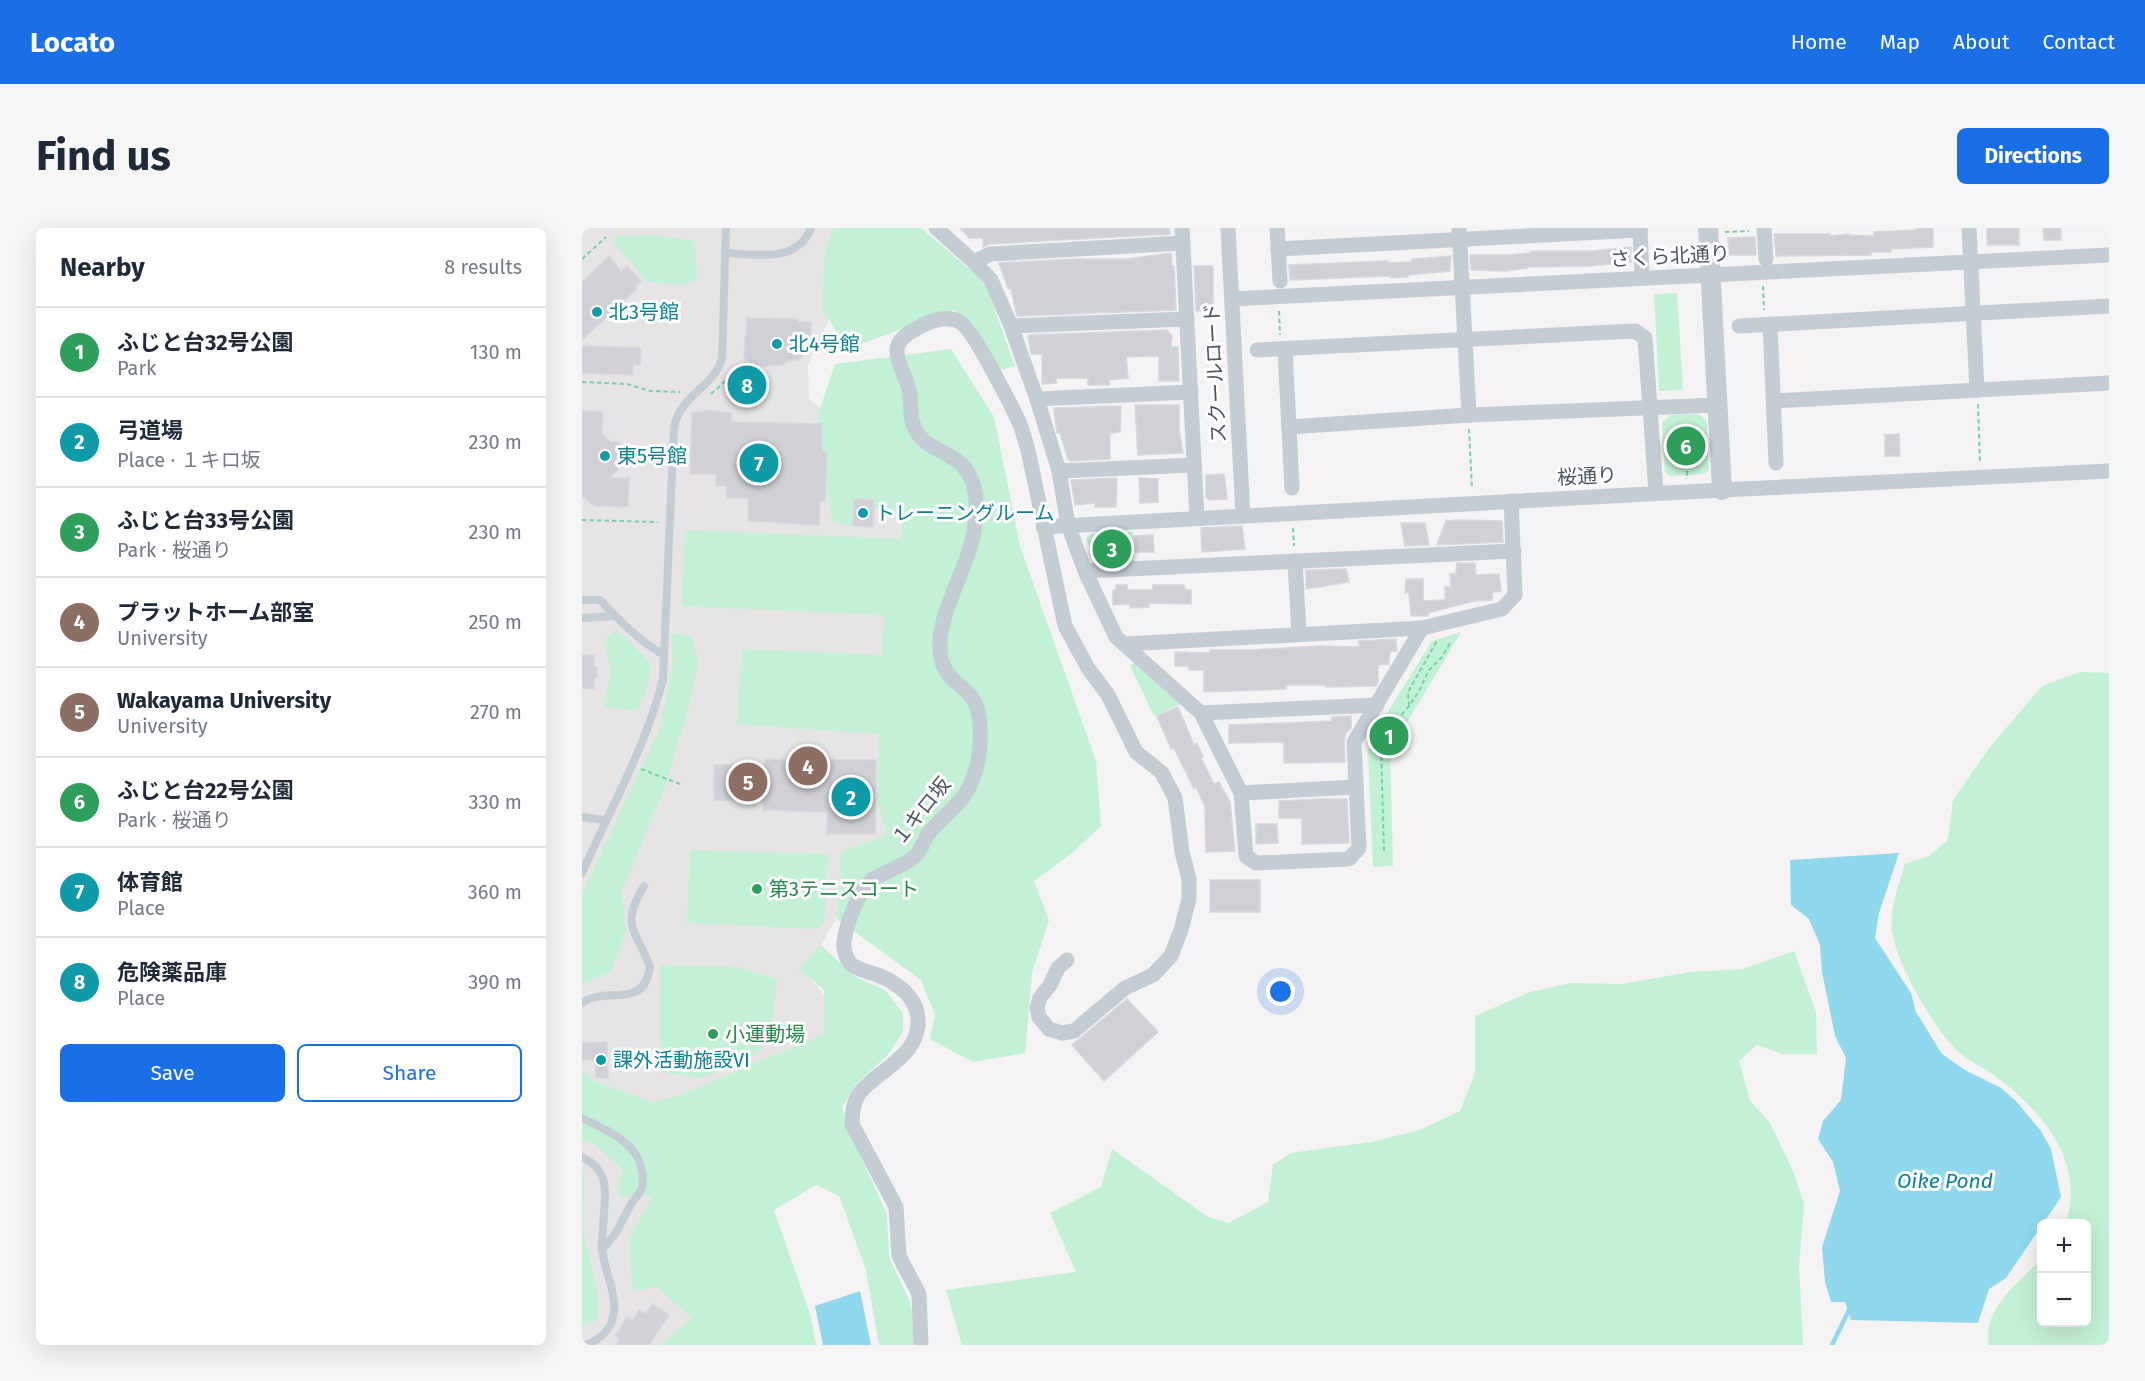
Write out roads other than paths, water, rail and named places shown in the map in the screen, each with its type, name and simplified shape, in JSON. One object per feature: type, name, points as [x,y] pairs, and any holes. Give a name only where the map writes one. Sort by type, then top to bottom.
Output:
[{"type":"street","points":[[936,228],[991,280],[1011,326],[1037,399],[1059,471],[1068,525],[1085,571],[1116,638],[1201,713],[1241,793],[1245,856],[1256,863],[1349,859],[1359,848],[1354,742],[1381,709],[1422,628]]},
{"type":"street","name":"スクールロード","points":[[1228,228],[1243,516]]},
{"type":"street","points":[[1277,228],[1280,281]]},
{"type":"street","points":[[1969,228],[1977,390]]},
{"type":"street","points":[[1278,249],[1460,234],[1640,229],[1642,278]]},
{"type":"street","points":[[1764,229],[1766,259]]},
{"type":"street","points":[[1716,230],[1711,275],[1722,490]]},
{"type":"street","points":[[1460,234],[1469,415]]},
{"type":"street","points":[[974,262],[990,254],[1183,236],[1197,518]]},
{"type":"street","name":"さくら北通り","points":[[1232,299],[2109,255]]},
{"type":"street","points":[[1739,326],[2109,306]]},
{"type":"street","name":"１キロ坂","points":[[921,1345],[919,1294],[898,1256],[896,1207],[852,1124],[852,1110],[858,1096],[909,1048],[916,1034],[918,1020],[915,1005],[907,992],[896,984],[851,964],[846,955],[844,943],[855,905],[864,888],[872,880],[918,854],[928,834],[962,800],[975,771],[981,728],[978,709],[972,697],[948,674],[941,661],[940,635],[942,622],[964,571],[973,538],[976,497],[971,478],[961,463],[949,454],[929,445],[917,432],[911,415],[909,389],[897,350],[901,340],[916,328],[937,319],[947,318],[962,323],[975,340],[1020,424],[1028,450],[1043,527]]},
{"type":"street","points":[[1011,326],[1187,319]]},
{"type":"street","points":[[1767,324],[1774,401],[1776,463]]},
{"type":"street","points":[[1257,350],[1282,344],[1465,340],[1635,331],[1645,338],[1656,493]]},
{"type":"street","points":[[1282,344],[1292,488]]},
{"type":"street","points":[[1774,401],[2109,383]]},
{"type":"street","points":[[1037,399],[1191,392]]},
{"type":"street","points":[[1289,426],[1469,415],[1717,405]]},
{"type":"street","points":[[1059,471],[1194,465]]},
{"type":"street","name":"桜通り","points":[[1043,527],[2109,471]]},
{"type":"street","points":[[1124,644],[1422,628],[1502,609],[1515,595],[1511,501]]},
{"type":"street","points":[[1043,527],[1065,626],[1088,668],[1108,695],[1136,752],[1162,773],[1176,798],[1182,852],[1189,879],[1189,899],[1171,956],[1153,975],[1125,988],[1074,1031],[1062,1033],[1050,1029],[1039,1017],[1037,1008],[1040,998],[1058,969],[1067,960]]},
{"type":"street","points":[[1085,571],[1514,551]]},
{"type":"street","points":[[1295,561],[1299,634]]},
{"type":"street","points":[[1201,713],[1381,709]]},
{"type":"street","points":[[1241,793],[1356,787]]},
{"type":"lane","points":[[582,873],[627,776],[658,698],[663,679],[674,426],[682,406],[718,370],[722,359],[726,228]]},
{"type":"lane","points":[[725,253],[781,255],[797,248],[810,228]]},
{"type":"lane","points":[[582,600],[600,600],[615,616],[656,651],[664,655]]},
{"type":"lane","points":[[582,618],[615,616]]},
{"type":"lane","points":[[582,818],[605,820]]},
{"type":"lane","points":[[582,1003],[596,996],[628,995],[638,992],[644,984],[650,967],[636,939],[631,921],[635,901],[644,886]]},
{"type":"lane","points":[[582,1118],[603,1127],[625,1142],[636,1154],[642,1166],[642,1189],[630,1206],[615,1237],[602,1249]]},
{"type":"lane","points":[[582,1157],[595,1166],[603,1177],[602,1249],[614,1310],[612,1322],[606,1332],[597,1340],[586,1345]]},
{"type":"water","name":"Oike Pond","points":[[1899,853],[1879,913],[1875,938],[1911,993],[1916,1012],[1942,1054],[1965,1070],[2001,1088],[2016,1101],[2041,1131],[2051,1149],[2061,1197],[2046,1219],[2037,1219],[2037,1232],[2006,1278],[1989,1289],[1978,1323],[1851,1320],[1845,1302],[1831,1302],[1825,1282],[1822,1247],[1840,1191],[1833,1162],[1818,1139],[1823,1121],[1841,1100],[1846,1058],[1835,1036],[1822,972],[1820,945],[1809,919],[1791,905],[1790,860]]},
{"type":"water","points":[[860,1291],[871,1345],[823,1345],[815,1306]]},
{"type":"waterway","points":[[1832,1345],[1850,1308]]},
{"type":"place","name":"北3号館","points":[[597,312]]},
{"type":"place","name":"北4号館","points":[[777,344]]},
{"type":"place","name":"危険薬品庫","points":[[747,385]]},
{"type":"place","name":"ふじと台22号公園","points":[[1686,446]]},
{"type":"place","name":"東5号館","points":[[605,456]]},
{"type":"place","name":"体育館","points":[[759,463]]},
{"type":"place","name":"トレーニングルーム","points":[[863,513]]},
{"type":"place","name":"ふじと台33号公園","points":[[1112,549]]},
{"type":"place","name":"ふじと台32号公園","points":[[1389,736]]},
{"type":"place","name":"プラットホーム部室","points":[[808,766]]},
{"type":"place","name":"Wakayama University","points":[[748,782]]},
{"type":"place","name":"弓道場","points":[[851,797]]},
{"type":"place","name":"第3テニスコート","points":[[757,889]]},
{"type":"place","name":"小運動場","points":[[713,1034]]},
{"type":"place","name":"課外活動施設VI","points":[[601,1060]]}]
